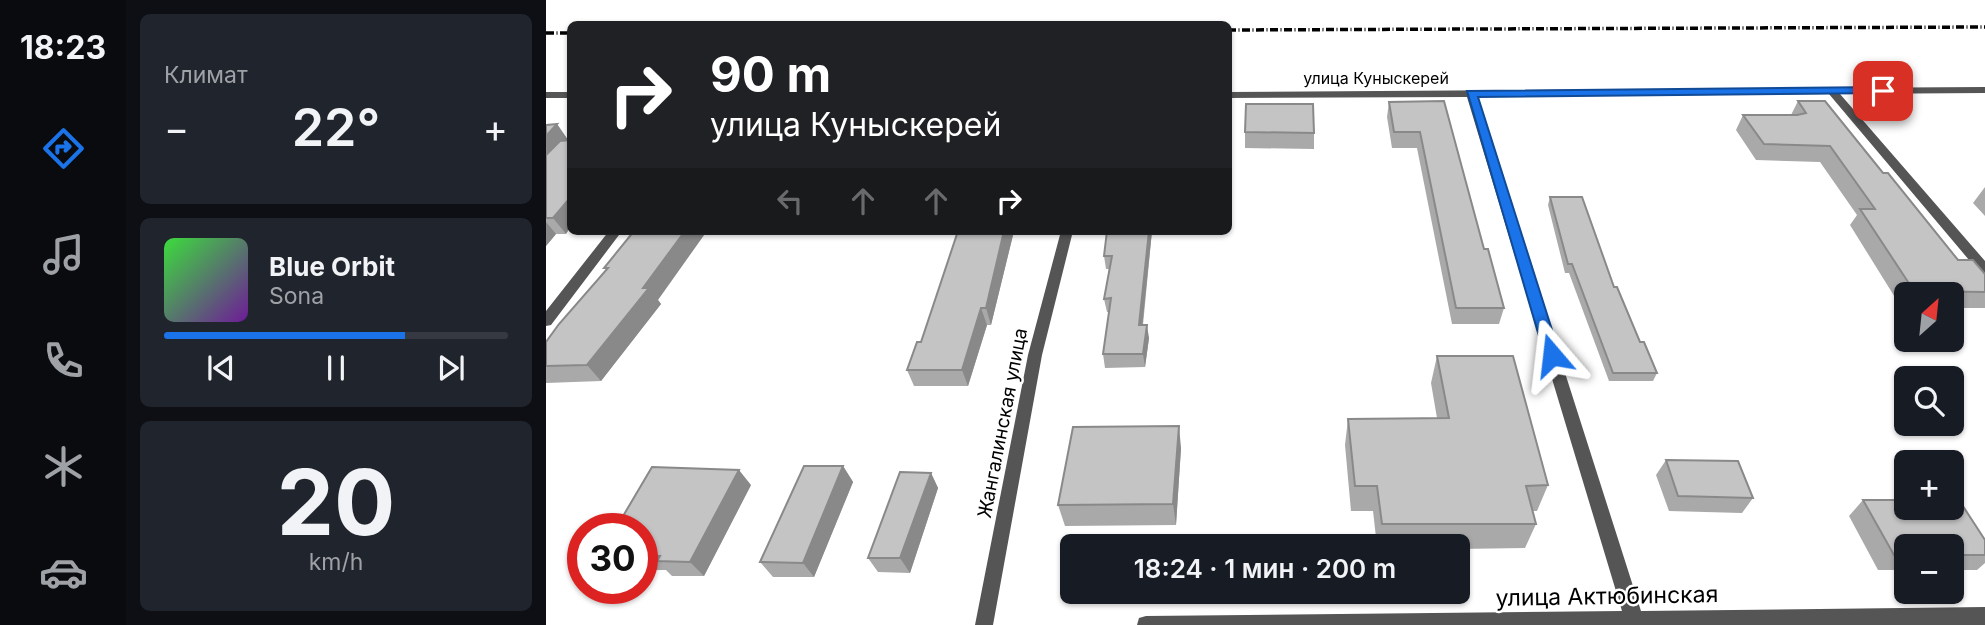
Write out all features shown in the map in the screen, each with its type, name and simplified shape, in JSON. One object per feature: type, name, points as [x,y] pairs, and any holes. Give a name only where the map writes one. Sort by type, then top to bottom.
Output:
[{"type":"street","name":"улица Куныскерей","points":[[1232,95],[1985,90]]},
{"type":"street","points":[[1832,91],[1985,270]]},
{"type":"street","points":[[1471,93],[1635,622]]},
{"type":"street","points":[[546,95],[567,95]]},
{"type":"street","points":[[546,321],[613,235]]},
{"type":"street","name":"Жангалинская улица","points":[[984,625],[1035,355],[1066,235]]},
{"type":"street","name":"улица Актюбинская","points":[[1146,625],[1635,622],[1985,616]]},
{"type":"building","points":[[1444,101],[1484,249],[1488,249],[1504,308],[1456,308],[1420,132],[1394,132],[1389,102]]},
{"type":"building","points":[[1798,101],[1825,101],[1883,173],[1888,173],[1958,260],[1973,260],[1985,274],[1985,292],[1964,292],[1964,282],[1908,282],[1860,209],[1875,209],[1830,146],[1764,144],[1743,115],[1806,113]]},
{"type":"building","points":[[1246,104],[1313,104],[1314,133],[1245,132]]},
{"type":"building","points":[[557,124],[546,136],[546,125]]},
{"type":"building","points":[[567,140],[567,202],[553,218],[546,218],[546,155],[560,141]]},
{"type":"building","points":[[1550,197],[1582,197],[1614,287],[1617,287],[1640,342],[1644,342],[1657,373],[1613,373],[1572,264],[1568,264]]},
{"type":"building","points":[[631,235],[682,235],[643,288],[649,288],[587,365],[546,366],[546,342],[608,268],[604,268]]},
{"type":"building","points":[[957,235],[1003,235],[986,308],[981,308],[962,370],[907,370],[917,342],[921,342]]},
{"type":"building","points":[[1107,235],[1149,235],[1139,325],[1147,325],[1143,354],[1103,354],[1111,298],[1104,299],[1112,256],[1104,256]]},
{"type":"building","points":[[1437,356],[1513,356],[1548,485],[1526,486],[1536,524],[1382,524],[1377,486],[1355,486],[1348,419],[1449,418]]},
{"type":"building","points":[[1179,426],[1173,504],[1058,505],[1073,427]]},
{"type":"building","points":[[1666,460],[1738,461],[1753,498],[1678,496]]},
{"type":"building","points":[[804,466],[843,466],[803,563],[760,562]]},
{"type":"building","points":[[652,467],[739,470],[690,562],[658,561],[658,513],[625,513]]},
{"type":"building","points":[[900,472],[931,473],[900,558],[868,558]]},
{"type":"building","points":[[1863,500],[1894,500],[1894,520],[1964,520],[1964,508],[1985,540],[1985,555],[1964,555],[1964,534],[1894,534],[1894,555]]},
{"type":"railway","points":[[1232,30],[1985,27]]},
{"type":"railway","points":[[546,33],[567,33]]},
{"type":"route","points":[[1552,355],[1471,93],[1883,91]]}]
